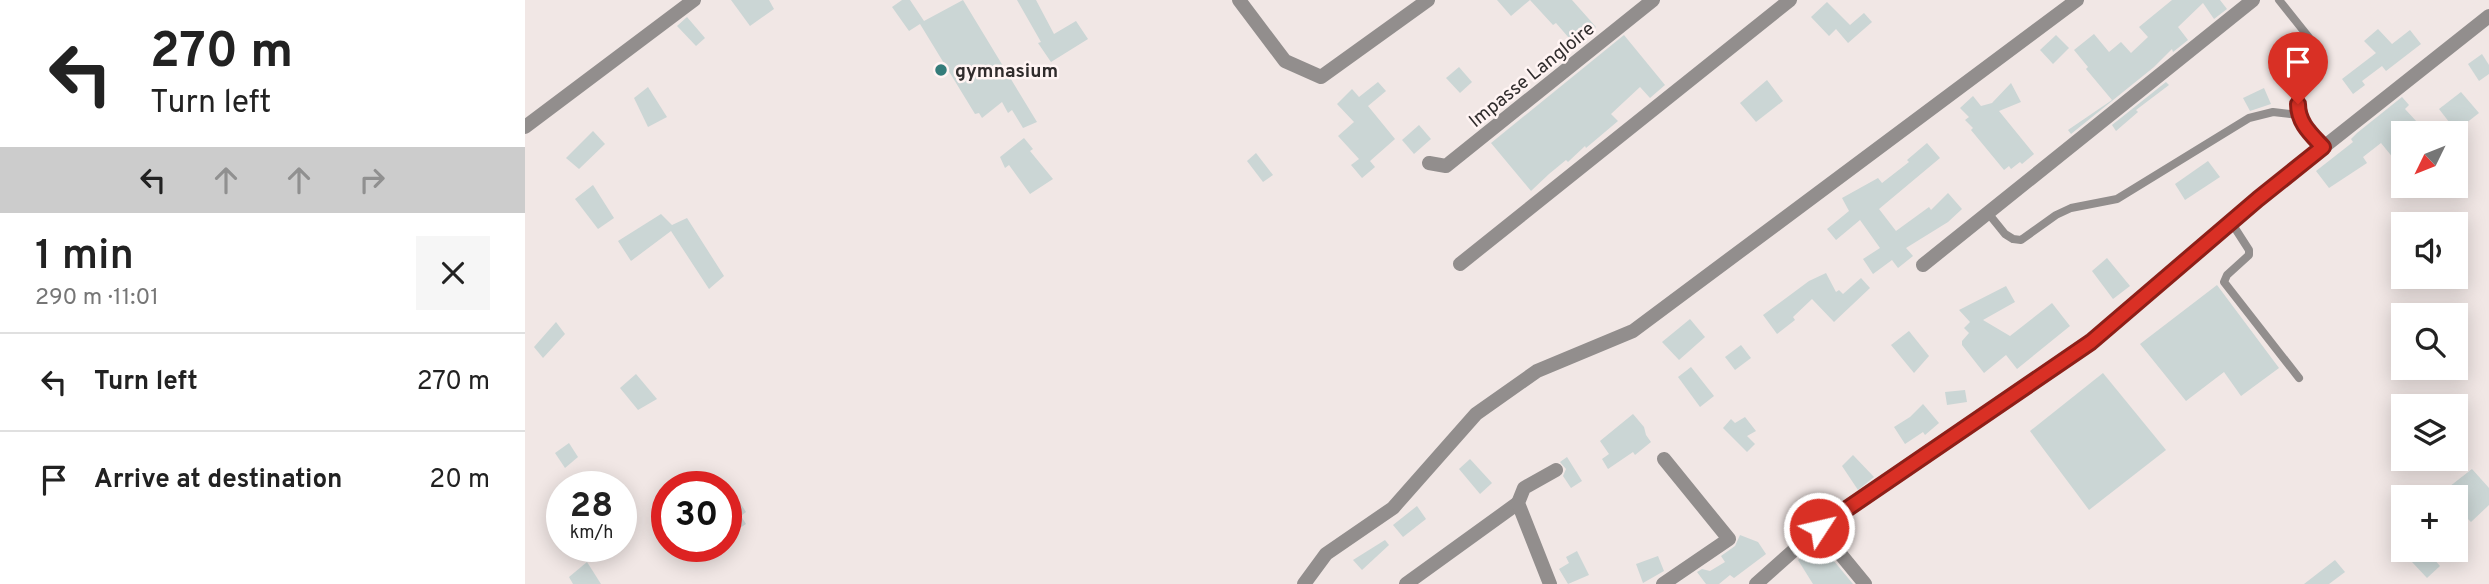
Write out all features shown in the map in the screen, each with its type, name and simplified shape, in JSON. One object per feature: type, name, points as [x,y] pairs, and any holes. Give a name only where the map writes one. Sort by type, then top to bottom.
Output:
[{"type":"street","points":[[525,127],[694,0]]},
{"type":"street","points":[[1239,0],[1286,61],[1321,77],[1428,0]]},
{"type":"street","name":"Impasse Langloire","points":[[1429,163],[1446,166],[1653,0]]},
{"type":"street","points":[[1460,264],[1790,0]]},
{"type":"street","points":[[1304,584],[1326,554],[1393,508],[1476,414],[1537,371],[1633,331],[2077,0]]},
{"type":"street","points":[[1923,265],[2253,0]]},
{"type":"street","points":[[1756,584],[1819,528],[2091,342],[2231,222],[2489,16]]},
{"type":"street","points":[[1663,584],[1729,539],[1664,459]]},
{"type":"street","points":[[1406,584],[1518,503],[1524,488],[1556,470]]},
{"type":"street","points":[[1518,503],[1550,584]]},
{"type":"street","points":[[1819,528],[1865,584]]},
{"type":"lane","points":[[2279,0],[2311,40],[2313,47],[2298,104],[2298,115],[2323,147]]},
{"type":"lane","points":[[1988,213],[2005,234],[2021,240],[2056,215],[2071,208],[2117,200],[2249,118],[2273,112],[2298,115]]},
{"type":"lane","points":[[2231,222],[2249,250],[2249,255],[2227,275],[2224,282],[2299,378]]},
{"type":"building","points":[[731,0],[769,0],[774,9],[750,26]]},
{"type":"building","points":[[902,0],[910,0],[924,21],[963,0],[1037,122],[1023,128],[1012,110],[1008,113],[1002,102],[982,118],[979,113],[975,114],[920,24],[909,31],[892,7]]},
{"type":"building","points":[[1017,0],[1036,0],[1054,34],[1076,21],[1088,39],[1051,62],[1038,43],[1041,42]]},
{"type":"building","points":[[1497,0],[1530,0],[1511,16]]},
{"type":"building","points":[[1530,0],[1572,0],[1596,27],[1582,40],[1575,32],[1569,38]]},
{"type":"building","points":[[2172,0],[2220,0],[2227,9],[2214,19],[2203,3],[2178,27],[2188,40],[2173,52],[2172,49],[2154,67],[2071,134],[2068,130],[2112,100],[2074,50],[2094,34],[2109,52],[2121,42],[2131,53],[2148,37],[2139,27]]},
{"type":"building","points":[[1827,2],[1850,25],[1864,13],[1872,22],[1848,43],[1836,29],[1829,36],[1811,17]]},
{"type":"building","points":[[687,17],[705,38],[696,46],[677,26]]},
{"type":"building","points":[[2378,29],[2392,44],[2410,30],[2421,44],[2386,71],[2382,66],[2362,81],[2365,85],[2353,94],[2342,79],[2376,53],[2364,41]]},
{"type":"building","points":[[1624,35],[1665,85],[1650,98],[1640,87],[1611,114],[1618,121],[1568,162],[1566,160],[1531,191],[1491,143]]},
{"type":"building","points":[[2056,35],[2069,48],[2053,64],[2040,50]]},
{"type":"building","points":[[2482,54],[2489,65],[2489,74],[2479,81],[2468,64]]},
{"type":"building","points":[[1459,67],[1472,82],[1460,93],[1446,78]]},
{"type":"building","points":[[1767,80],[1783,101],[1756,122],[1740,103]]},
{"type":"building","points":[[1378,82],[1386,91],[1368,106],[1395,139],[1370,161],[1375,167],[1362,178],[1351,165],[1359,159],[1338,136],[1354,122],[1337,104],[1352,89],[1359,97]]},
{"type":"building","points":[[2166,82],[2169,85],[2136,110],[2138,112],[2116,131],[2112,125]]},
{"type":"building","points":[[2011,83],[2021,102],[1999,111],[2034,154],[2022,164],[2020,162],[2011,169],[2009,166],[2004,170],[1971,130],[1973,128],[1965,120],[1969,117],[1960,108],[1973,96],[1981,106],[1992,103]]},
{"type":"building","points":[[648,87],[667,117],[648,127],[634,98]]},
{"type":"building","points":[[2264,88],[2271,104],[2250,111],[2243,98]]},
{"type":"building","points":[[2461,92],[2479,113],[2468,122],[2448,121],[2439,109]]},
{"type":"building","points":[[2402,97],[2409,105],[2405,109],[2416,121],[2391,121],[2391,155],[2381,143],[2363,157],[2367,163],[2329,188],[2316,171],[2353,142],[2351,139]]},
{"type":"building","points":[[1419,125],[1431,139],[1414,154],[1402,140]]},
{"type":"building","points":[[593,131],[605,144],[579,169],[566,158]]},
{"type":"building","points":[[1024,138],[1033,149],[1030,151],[1053,179],[1030,194],[1009,165],[1005,168],[1000,157]]},
{"type":"building","points":[[1927,143],[1940,158],[1879,209],[1896,231],[1929,207],[1931,210],[1948,193],[1962,209],[1948,222],[1906,248],[1913,256],[1898,268],[1892,260],[1873,274],[1863,259],[1880,248],[1860,220],[1836,240],[1827,229],[1849,211],[1842,198],[1878,178],[1882,183],[1909,162],[1907,160]]},
{"type":"building","points":[[1256,153],[1273,175],[1263,182],[1247,161]]},
{"type":"building","points":[[2208,161],[2220,177],[2185,200],[2175,184]]},
{"type":"building","points":[[593,185],[614,218],[598,229],[575,199]]},
{"type":"building","points":[[661,214],[672,225],[687,218],[724,276],[709,289],[671,231],[631,261],[618,241]]},
{"type":"building","points":[[2107,258],[2130,286],[2113,299],[2092,271]]},
{"type":"building","points":[[1826,273],[1836,292],[1839,290],[1843,294],[1861,278],[1870,288],[1834,322],[1812,299],[1793,317],[1795,320],[1777,334],[1763,315],[1809,281]]},
{"type":"building","points":[[2217,285],[2279,368],[2241,396],[2224,372],[2186,401],[2140,344]]},
{"type":"building","points":[[2006,286],[2015,302],[1983,320],[2010,336],[2052,303],[2070,326],[2017,369],[2006,355],[1984,373],[1962,345],[1969,333],[1964,328],[1970,322],[1959,310]]},
{"type":"building","points":[[1690,319],[1705,337],[1679,360],[1662,342]]},
{"type":"building","points":[[556,322],[565,334],[543,358],[534,347]]},
{"type":"building","points":[[1909,331],[1929,356],[1914,373],[1891,345]]},
{"type":"building","points":[[1741,345],[1751,358],[1735,370],[1725,357]]},
{"type":"building","points":[[1691,367],[1714,396],[1700,407],[1678,377]]},
{"type":"building","points":[[2103,373],[2166,450],[2089,510],[2030,431]]},
{"type":"building","points":[[636,374],[657,399],[638,410],[620,388]]},
{"type":"building","points":[[1965,390],[1967,402],[1947,405],[1945,392]]},
{"type":"building","points":[[1923,404],[1939,423],[1925,435],[1923,432],[1905,444],[1894,427],[1910,417]]},
{"type":"building","points":[[1633,414],[1644,427],[1651,442],[1635,455],[1633,452],[1608,469],[1602,459],[1609,454],[1600,441]]},
{"type":"building","points":[[1745,417],[1756,431],[1747,436],[1755,444],[1747,452],[1723,428],[1731,419],[1735,423]]},
{"type":"building","points":[[569,443],[578,457],[565,468],[555,453]]},
{"type":"building","points":[[1853,455],[1874,477],[1858,490],[1842,466]]},
{"type":"building","points":[[1567,457],[1582,481],[1571,488],[1563,476],[1566,469],[1560,462]]},
{"type":"building","points":[[1470,459],[1492,483],[1480,494],[1459,469]]},
{"type":"building","points":[[2472,469],[2489,488],[2489,505],[2471,522],[2468,519],[2468,485],[2451,485]]},
{"type":"building","points":[[1417,506],[1426,519],[1403,537],[1393,525]]},
{"type":"building","points":[[1740,535],[1758,542],[1766,554],[1734,578],[1730,575],[1719,584],[1706,584],[1697,572],[1702,569],[1710,571],[1725,562],[1721,556],[1735,546]]},
{"type":"building","points":[[1385,540],[1389,545],[1362,570],[1353,560]]},
{"type":"building","points":[[1819,543],[1853,584],[1813,584],[1798,560]]},
{"type":"building","points":[[1577,551],[1589,575],[1568,584],[1559,569],[1569,563],[1566,557]]},
{"type":"building","points":[[1658,556],[1664,571],[1643,583],[1636,564]]},
{"type":"building","points":[[2335,560],[2345,572],[2329,584],[2304,584]]},
{"type":"building","points":[[587,562],[601,584],[573,584],[569,577]]},
{"type":"building","points":[[2412,562],[2436,562],[2440,566],[2427,578]]},
{"type":"place","name":"gymnasium","points":[[941,70]]},
{"type":"route","points":[[1819,528],[2091,342],[2323,147],[2301,122],[2298,104]]}]
